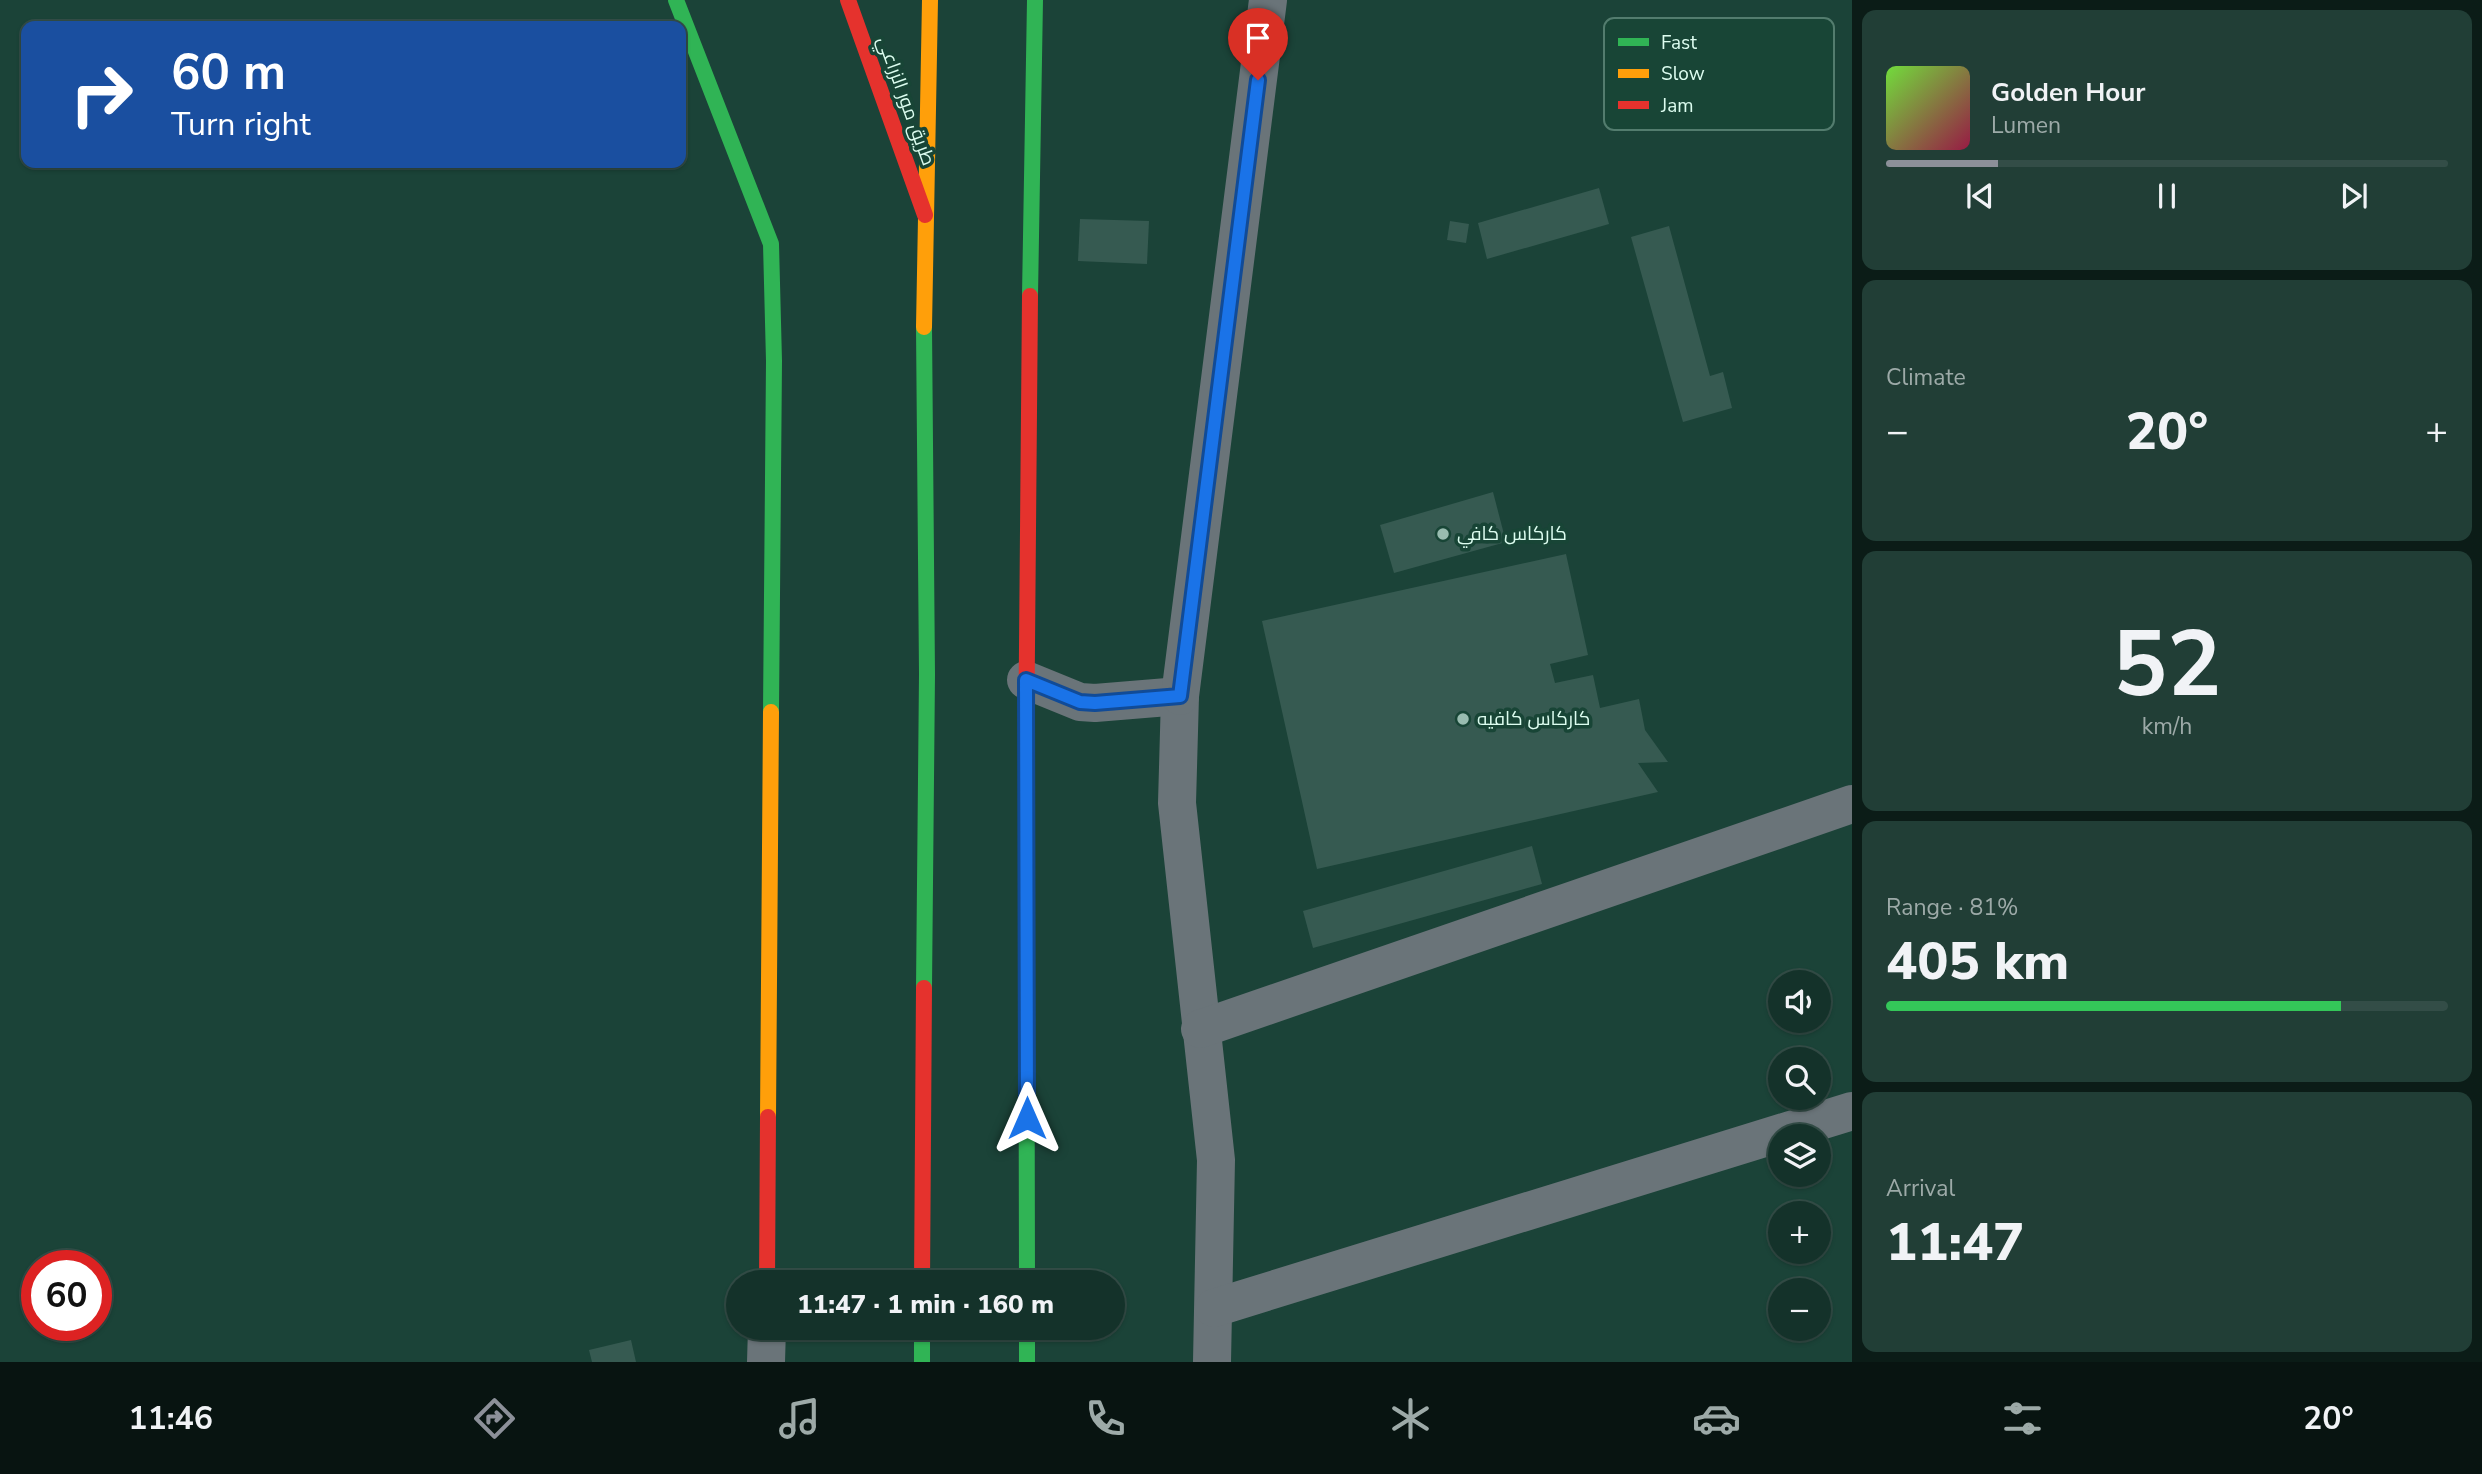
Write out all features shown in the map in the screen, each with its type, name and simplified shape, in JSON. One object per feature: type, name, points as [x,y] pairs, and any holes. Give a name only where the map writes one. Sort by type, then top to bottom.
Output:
[{"type":"main road","points":[[676,0],[684,21]]},
{"type":"main road","name":"طريق مور الزراعي","points":[[848,0],[926,216]]},
{"type":"main road","points":[[922,1270],[927,688],[923,382],[930,0]]},
{"type":"main road","points":[[1027,1270],[1026,680],[1035,0]]},
{"type":"main road","points":[[686,26],[771,244],[774,375],[767,1270]]},
{"type":"main road","points":[[922,1340],[922,1362]]},
{"type":"main road","points":[[1027,1340],[1027,1362]]},
{"type":"street","points":[[1212,1362],[1216,1160],[1177,803],[1180,696],[1268,0]]},
{"type":"street","points":[[1026,680],[1080,702],[1180,696]]},
{"type":"street","points":[[1200,1029],[1852,804]]},
{"type":"street","points":[[1214,1308],[1852,1111]]},
{"type":"street","points":[[766,1362],[767,1340]]},
{"type":"building","points":[[1599,188],[1609,224],[1487,259],[1478,223]]},
{"type":"building","points":[[1080,219],[1149,221],[1147,264],[1078,261]]},
{"type":"building","points":[[1450,221],[1469,224],[1466,243],[1447,240]]},
{"type":"building","points":[[1669,226],[1710,376],[1723,372],[1732,408],[1683,422],[1631,237]]},
{"type":"building","name":"كاركاس كافي","points":[[1493,492],[1506,542],[1394,573],[1380,525]]},
{"type":"building","name":"كاركاس كافيه","points":[[1566,554],[1588,655],[1550,664],[1555,683],[1593,675],[1600,708],[1639,699],[1645,730],[1668,762],[1638,763],[1658,792],[1317,869],[1262,621]]},
{"type":"building","points":[[1532,846],[1542,884],[1313,948],[1303,911]]},
{"type":"building","points":[[631,1340],[636,1362],[592,1362],[589,1350]]},
{"type":"traffic: fast","points":[[676,0],[684,21]]},
{"type":"traffic: fast","points":[[1030,296],[1035,0]]},
{"type":"traffic: fast","points":[[686,26],[771,244],[774,361],[771,712]]},
{"type":"traffic: fast","points":[[924,327],[927,674],[924,988]]},
{"type":"traffic: fast","points":[[1026,763],[1027,1270]]},
{"type":"traffic: fast","points":[[922,1340],[922,1362]]},
{"type":"traffic: fast","points":[[1027,1340],[1027,1362]]},
{"type":"traffic: slow","points":[[924,327],[930,0]]},
{"type":"traffic: slow","points":[[768,1117],[771,712]]},
{"type":"traffic: jam","points":[[848,0],[925,215]]},
{"type":"traffic: jam","points":[[1026,763],[1030,296]]},
{"type":"traffic: jam","points":[[922,1270],[924,988]]},
{"type":"traffic: jam","points":[[767,1270],[768,1117]]},
{"type":"place","name":"كاركاس كافي","points":[[1443,534]]},
{"type":"place","name":"كاركاس كافيه","points":[[1463,719]]},
{"type":"route","points":[[1027,1118],[1026,680],[1080,702],[1180,696],[1258,80]]}]
